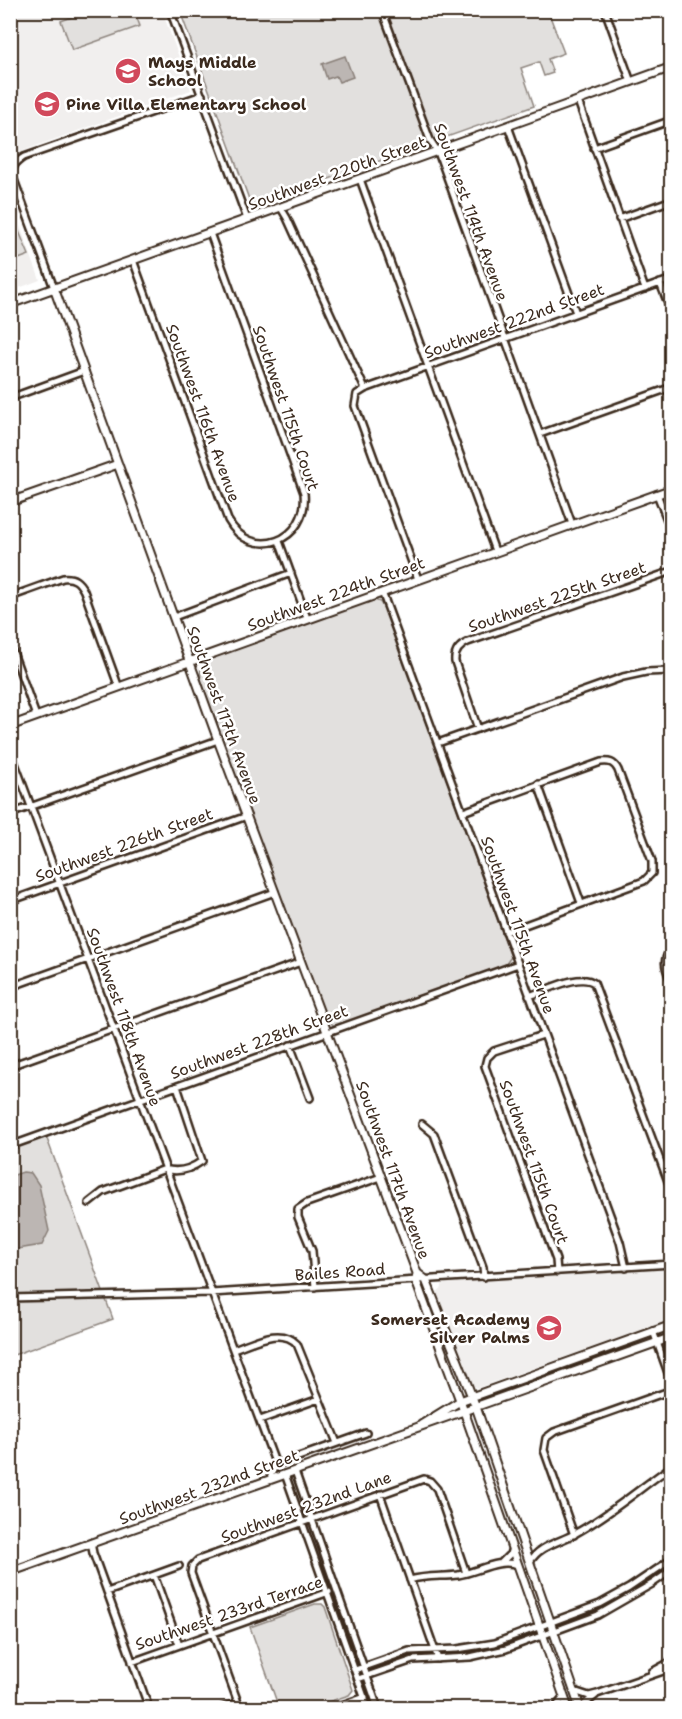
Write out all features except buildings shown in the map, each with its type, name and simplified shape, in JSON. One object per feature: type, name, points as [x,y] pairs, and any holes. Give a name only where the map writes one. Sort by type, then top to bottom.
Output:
[{"type":"street","points":[[170,10],[247,219]]},
{"type":"street","name":"Southwest 114th Avenue","points":[[382,10],[430,140],[438,152],[572,524]]},
{"type":"street","points":[[605,11],[631,82]]},
{"type":"street","name":"Southwest 220th Street","points":[[10,304],[672,67]]},
{"type":"street","name":"Southwest 117th Avenue","points":[[202,95],[24,157],[14,165],[13,177],[218,740],[381,1177],[568,1708]]},
{"type":"street","points":[[578,101],[645,289]]},
{"type":"street","points":[[594,148],[672,120]]},
{"type":"street","points":[[508,126],[576,313]]},
{"type":"street","points":[[360,179],[495,551]]},
{"type":"street","points":[[619,219],[672,200]]},
{"type":"street","points":[[281,208],[365,389],[355,396],[355,406],[418,579]]},
{"type":"street","name":"Southwest 115th Court","points":[[210,233],[304,493],[304,508],[298,523],[279,541]]},
{"type":"street","name":"Southwest 116th Avenue","points":[[133,260],[228,519],[237,532],[247,538],[260,543],[279,541]]},
{"type":"street","name":"Southwest 222nd Street","points":[[365,389],[672,279]]},
{"type":"street","points":[[660,283],[672,314]]},
{"type":"street","points":[[10,398],[84,371]]},
{"type":"street","points":[[540,434],[672,387]]},
{"type":"street","points":[[10,502],[118,464]]},
{"type":"street","name":"Southwest 224th Street","points":[[10,726],[118,685],[672,489]]},
{"type":"street","points":[[657,494],[672,533]]},
{"type":"street","points":[[279,541],[307,618]]},
{"type":"street","name":"Southwest 225th Street","points":[[478,729],[456,667],[456,653],[459,647],[672,571]]},
{"type":"street","points":[[174,616],[291,573]]},
{"type":"street","points":[[10,597],[63,578],[74,579],[84,591],[118,685]]},
{"type":"street","name":"Southwest 115th Avenue","points":[[382,592],[620,1242],[626,1268]]},
{"type":"street","points":[[10,644],[36,716]]},
{"type":"street","points":[[438,743],[623,677],[646,672],[672,671]]},
{"type":"street","points":[[10,814],[218,740]]},
{"type":"street","name":"Southwest 118th Avenue","points":[[10,750],[276,1465]]},
{"type":"street","points":[[463,812],[601,762],[614,764],[652,861],[652,873],[644,881],[506,932]]},
{"type":"street","points":[[538,784],[581,903]]},
{"type":"street","name":"Southwest 226th Street","points":[[10,901],[247,816]]},
{"type":"street","points":[[10,987],[275,892]]},
{"type":"street","points":[[672,949],[665,961],[672,984]]},
{"type":"street","points":[[10,1066],[301,962]]},
{"type":"street","name":"Southwest 228th Street","points":[[10,1146],[518,964]]},
{"type":"street","points":[[529,996],[580,978],[589,980],[597,989],[672,1192]]},
{"type":"street","name":"Southwest 115th Court","points":[[543,1035],[494,1052],[486,1062],[486,1069],[554,1253],[557,1272]]},
{"type":"street","points":[[290,1045],[310,1098]]},
{"type":"street","points":[[89,1203],[102,1192],[165,1169],[175,1171],[194,1166],[202,1161],[177,1086]]},
{"type":"street","points":[[422,1124],[434,1134],[483,1267],[484,1277]]},
{"type":"street","points":[[315,1287],[312,1251],[298,1217],[298,1209],[307,1203],[381,1177]]},
{"type":"street","points":[[426,1280],[672,1264]]},
{"type":"street","name":"Southwest 117th Avenue","points":[[416,1277],[426,1280],[476,1407],[580,1708]]},
{"type":"street","name":"Bailes Road","points":[[10,1298],[212,1293],[315,1287],[416,1277]]},
{"type":"street","name":"Southwest 232nd Street","points":[[417,1428],[460,1401],[672,1325]]},
{"type":"street","points":[[653,1331],[672,1384]]},
{"type":"street","points":[[233,1349],[274,1335],[293,1338],[337,1443]]},
{"type":"street","name":"Southwest 232nd Street","points":[[10,1572],[672,1337]]},
{"type":"street","points":[[573,1535],[544,1450],[546,1438],[554,1432],[672,1390]]},
{"type":"street","points":[[260,1420],[319,1399]]},
{"type":"street","points":[[271,1479],[276,1465],[366,1433]]},
{"type":"street","points":[[530,1562],[542,1548],[573,1535],[612,1511],[672,1466]]},
{"type":"street","points":[[294,1471],[378,1708]]},
{"type":"street","points":[[285,1474],[368,1708]]},
{"type":"street","name":"Southwest 232nd Lane","points":[[213,1633],[192,1575],[192,1566],[200,1558],[421,1480],[430,1481],[436,1489],[466,1573]]},
{"type":"street","points":[[380,1494],[438,1659]]},
{"type":"street","points":[[91,1543],[106,1592],[149,1708]]},
{"type":"street","points":[[523,1544],[542,1548]]},
{"type":"street","points":[[500,1563],[508,1556],[512,1548]]},
{"type":"street","points":[[355,1670],[409,1652],[483,1646],[551,1623],[600,1604],[629,1588],[672,1559]]},
{"type":"street","points":[[410,1580],[421,1576],[466,1573],[500,1563],[518,1565]]},
{"type":"street","points":[[106,1592],[179,1566]]},
{"type":"street","points":[[358,1679],[413,1660],[491,1653],[554,1632],[598,1615],[652,1584],[672,1569]]},
{"type":"street","points":[[154,1575],[179,1645]]},
{"type":"street","name":"Southwest 233rd Terrace","points":[[132,1662],[336,1590]]},
{"type":"street","points":[[213,1633],[239,1706],[222,1708]]},
{"type":"street","points":[[642,1678],[672,1660]]},
{"type":"street","points":[[574,1691],[584,1695],[597,1694],[672,1668]]},
{"type":"street","points":[[333,1708],[373,1694]]},
{"type":"street","points":[[580,1708],[597,1694]]},
{"type":"street","points":[[555,1708],[564,1697]]},
{"type":"shaded area","points":[[91,10],[134,11],[140,26],[72,50],[61,21]]},
{"type":"shaded area","name":"Mays Middle School","points":[[11,11],[162,11],[191,90],[11,155]]},
{"type":"shaded area","points":[[180,11],[548,11],[564,53],[548,59],[553,73],[544,76],[539,62],[521,68],[534,106],[256,205],[250,202]]},
{"type":"shaded area","points":[[345,56],[353,77],[339,82],[336,76],[327,79],[322,64]]},
{"type":"shaded area","points":[[10,199],[40,280],[11,291],[10,291]]},
{"type":"shaded area","points":[[15,222],[29,255],[11,262],[11,223]]},
{"type":"shaded area","points":[[372,599],[380,602],[385,610],[511,957],[505,965],[339,1025],[333,1025],[324,1016],[204,692],[200,675],[206,661],[227,651]]},
{"type":"shaded area","points":[[46,1136],[113,1319],[11,1356],[10,1148]]},
{"type":"shaded area","points":[[23,1172],[31,1173],[39,1185],[49,1231],[42,1245],[11,1250],[11,1176]]},
{"type":"shaded area","name":"Somerset Academy Silver Palms","points":[[671,1268],[671,1320],[477,1388],[470,1383],[437,1292],[442,1285],[448,1282]]},
{"type":"shaded area","points":[[315,1604],[322,1604],[325,1607],[353,1690],[349,1695],[310,1708],[279,1708],[250,1627]]},
{"type":"place","name":"Mays Middle School","points":[[128,71]]},
{"type":"place","name":"Pine Villa Elementary School","points":[[47,104]]},
{"type":"place","name":"Somerset Academy Silver Palms","points":[[549,1328]]}]
